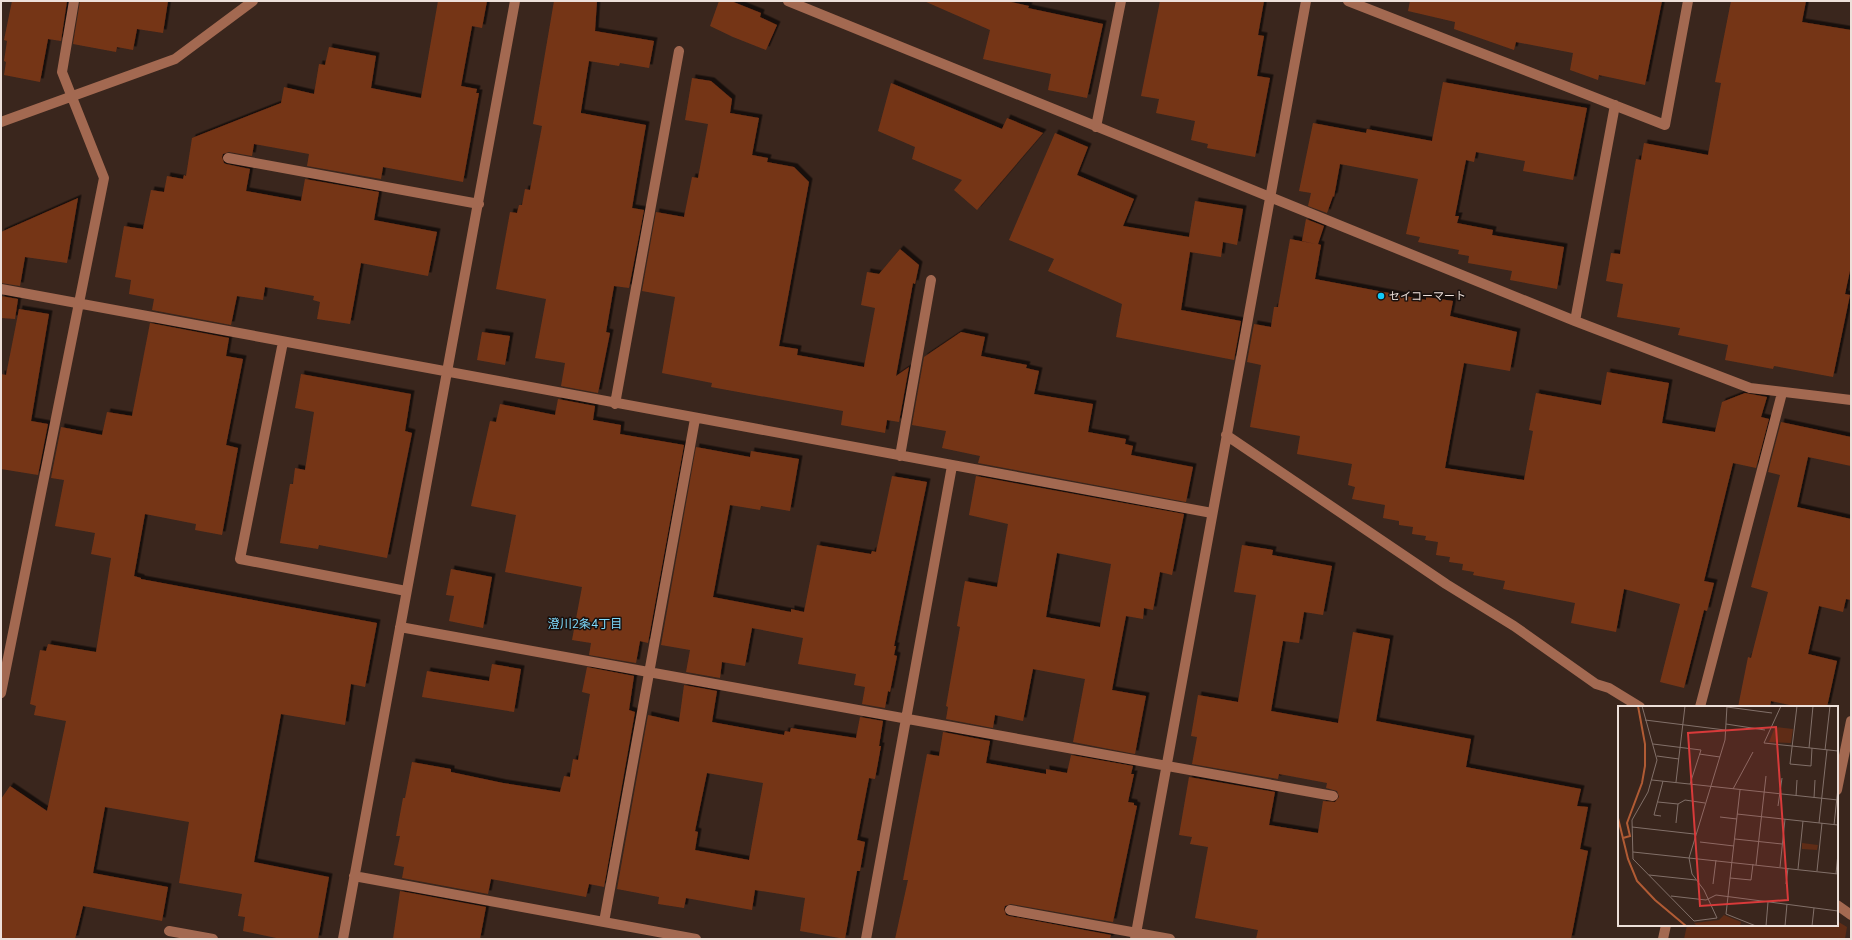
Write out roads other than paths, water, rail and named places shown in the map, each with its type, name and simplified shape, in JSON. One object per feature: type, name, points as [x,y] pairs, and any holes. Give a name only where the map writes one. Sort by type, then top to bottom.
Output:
[{"type":"street","points":[[1,693],[104,178],[62,72],[74,1]]},
{"type":"street","points":[[1,122],[175,59],[253,1]]},
{"type":"street","points":[[343,939],[406,591],[479,204],[515,1]]},
{"type":"street","points":[[788,1],[1575,321],[1750,388],[1851,400]]},
{"type":"street","points":[[1096,127],[1121,1]]},
{"type":"street","points":[[1135,936],[1269,196],[1306,1]]},
{"type":"street","points":[[1348,1],[1665,125],[1688,1]]},
{"type":"street","points":[[615,404],[679,51]]},
{"type":"street","points":[[1575,321],[1616,105]]},
{"type":"street","points":[[228,158],[479,204]]},
{"type":"street","points":[[900,456],[931,280]]},
{"type":"street","points":[[1,289],[1212,514]]},
{"type":"street","points":[[283,342],[240,559],[406,591]]},
{"type":"street","points":[[1700,706],[1782,393]]},
{"type":"street","points":[[604,922],[695,419]]},
{"type":"street","points":[[1226,435],[1446,584],[1514,626],[1596,684],[1609,688],[1638,706]]},
{"type":"street","points":[[866,939],[952,466]]},
{"type":"street","points":[[400,627],[650,671],[1333,796]]},
{"type":"street","points":[[1838,785],[1851,721]]},
{"type":"street","points":[[354,876],[696,939]]},
{"type":"street","points":[[1838,906],[1851,915]]},
{"type":"street","points":[[1010,910],[1135,936],[1170,939]]},
{"type":"street","points":[[1663,939],[1666,926]]},
{"type":"street","points":[[169,931],[213,939]]},
{"type":"place","name":"セイコーマート","points":[[1381,296]]},
{"type":"district","name":"澄川2条4丁目","points":[[585,624]]}]
